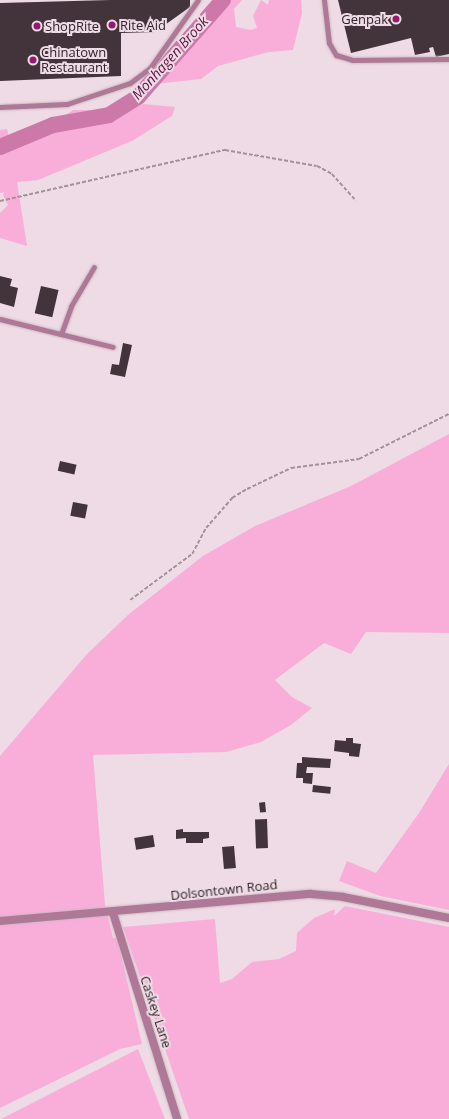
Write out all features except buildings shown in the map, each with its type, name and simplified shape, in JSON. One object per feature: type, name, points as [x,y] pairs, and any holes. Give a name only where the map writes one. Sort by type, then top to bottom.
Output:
[{"type":"street","name":"Dolsontown Road","points":[[0,921],[113,913],[311,894],[343,897],[449,918]]},
{"type":"street","name":"Caskey Lane","points":[[113,913],[177,1119]]},
{"type":"lane","points":[[0,107],[67,104],[130,82],[150,68],[198,0]]},
{"type":"lane","points":[[324,0],[329,43],[336,56],[352,60],[449,59]]},
{"type":"lane","points":[[61,334],[71,306],[94,267]]},
{"type":"lane","points":[[0,319],[113,347]]},
{"type":"path","points":[[0,201],[225,150],[316,166],[332,174],[356,201]]},
{"type":"path","points":[[130,600],[192,554],[206,528],[232,498],[247,489],[291,468],[344,462],[367,456],[449,414]]},
{"type":"shaded area","points":[[216,0],[242,0],[234,9],[236,27],[250,30],[257,28],[253,16],[261,0],[268,5],[269,0],[301,0],[302,13],[293,50],[269,52],[218,66],[201,79],[155,84],[159,60],[178,50],[203,22]]},
{"type":"shaded area","points":[[144,104],[175,107],[172,116],[132,141],[38,180],[17,182],[27,246],[0,238],[0,213],[8,205],[3,195],[4,192],[0,193],[0,130],[7,129],[11,146],[28,141],[73,110],[123,110]]},
{"type":"shaded area","points":[[449,434],[449,633],[366,632],[351,654],[324,643],[275,680],[292,697],[312,708],[291,725],[261,742],[226,752],[93,755],[105,905],[113,938],[117,938],[142,1044],[120,1049],[0,1108],[0,756],[87,654],[129,614],[203,556],[255,526],[351,486]]},
{"type":"shaded area","points":[[449,764],[449,910],[380,896],[339,881],[347,861],[376,873],[419,813]]},
{"type":"shaded area","points":[[345,906],[449,927],[449,1119],[189,1119],[123,927],[215,919],[220,983],[232,979],[252,962],[279,959],[296,951],[297,933],[314,918],[335,909],[334,916]]},
{"type":"shaded area","points":[[138,1049],[165,1119],[1,1119]]},
{"type":"waterway","name":"Monhagen Brook","points":[[0,147],[53,125],[109,115],[138,97],[223,0]]},
{"type":"place","name":"Genpak","points":[[396,19]]},
{"type":"place","name":"Rite Aid","points":[[112,25]]},
{"type":"place","name":"ShopRite","points":[[37,26]]},
{"type":"place","name":"Chinatown Restaurant","points":[[33,60]]}]
